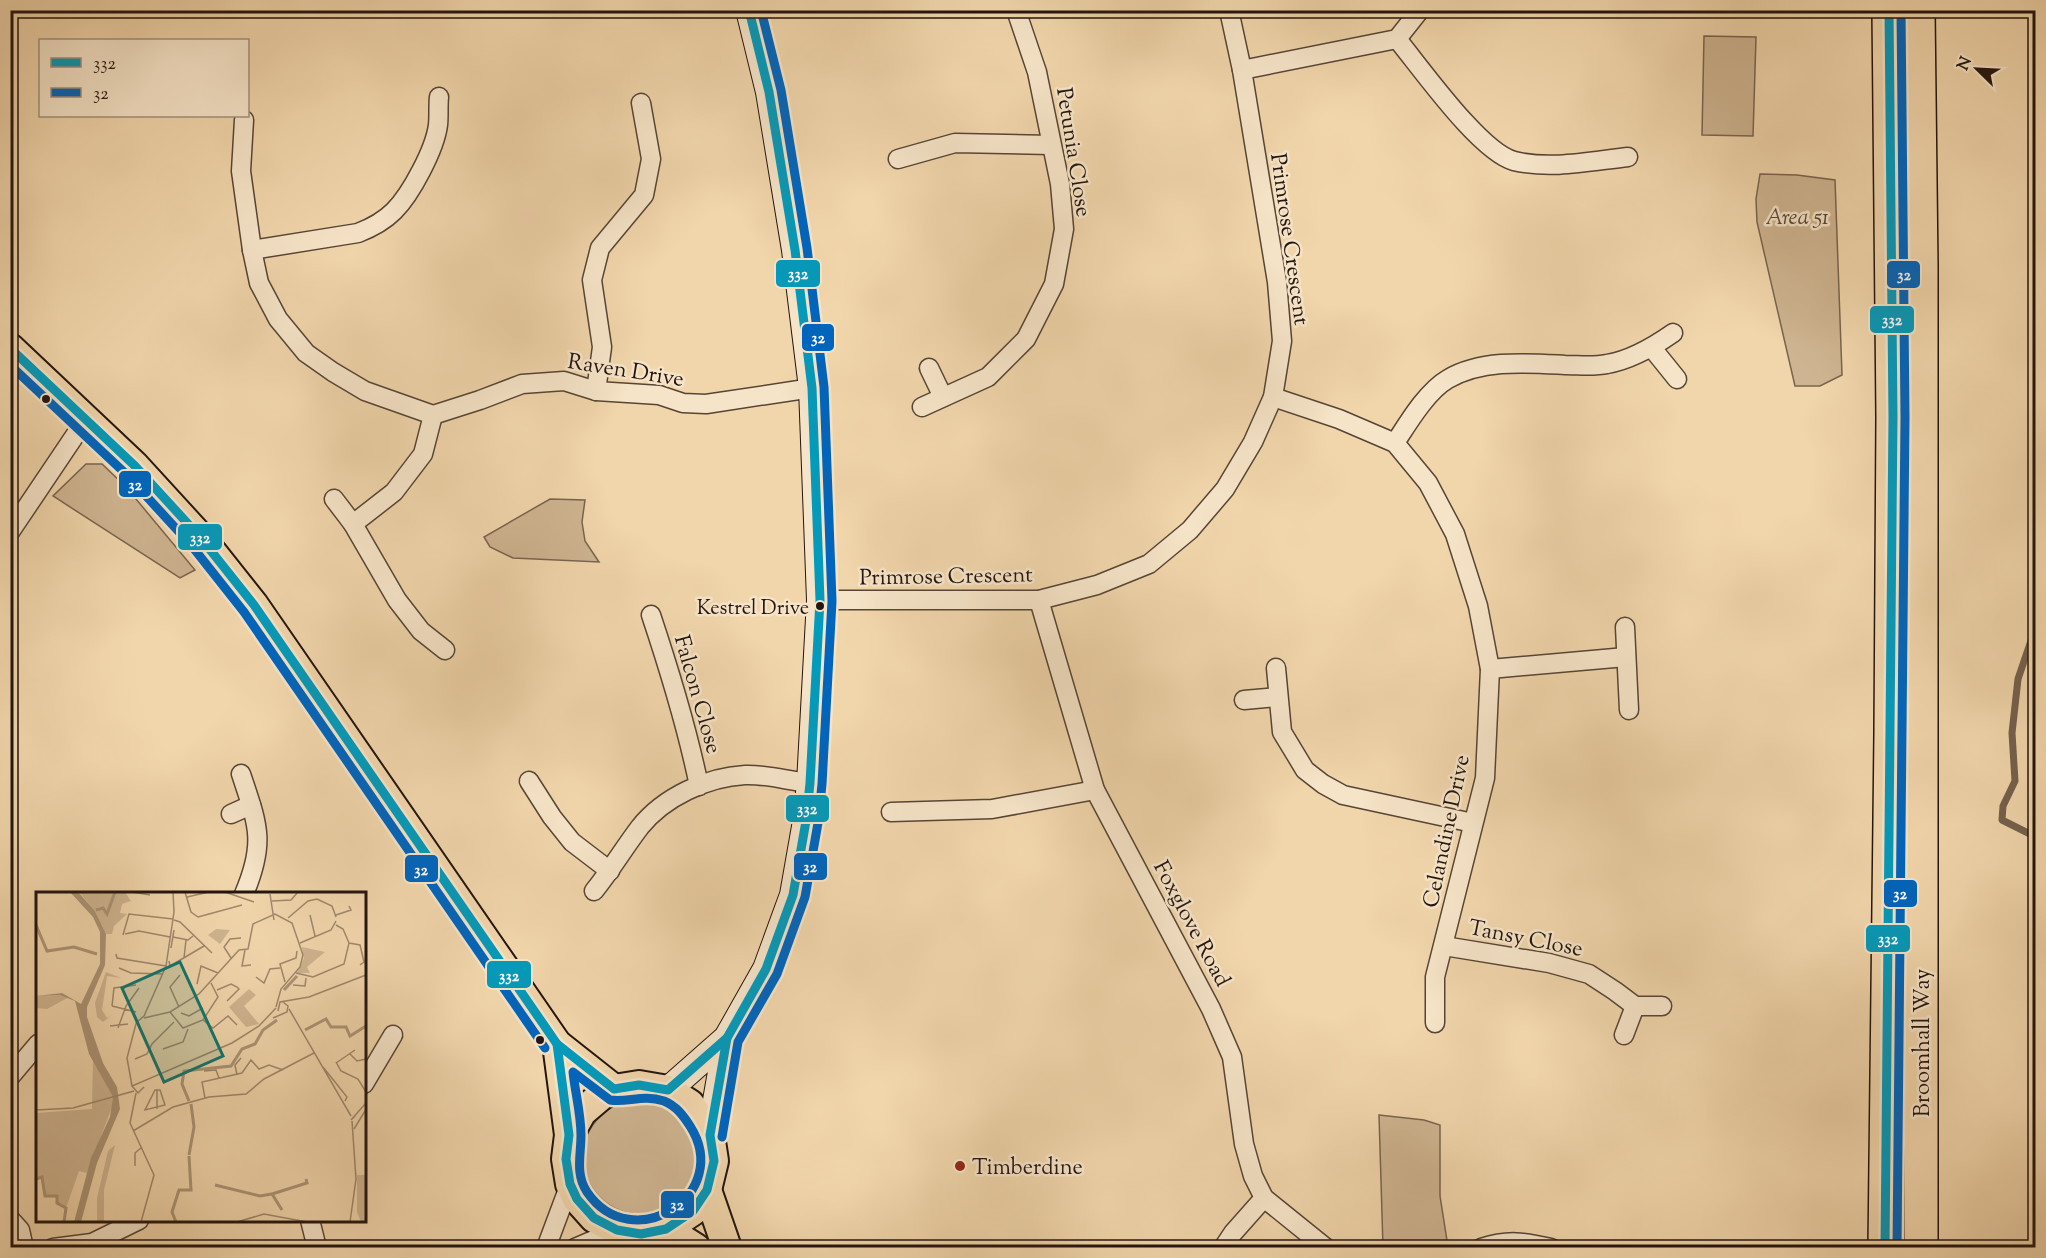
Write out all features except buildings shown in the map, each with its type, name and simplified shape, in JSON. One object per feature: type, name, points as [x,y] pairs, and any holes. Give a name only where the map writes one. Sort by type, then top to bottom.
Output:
[{"type":"highway","name":"Broomhall Way","points":[[1885,1248],[1893,417],[1889,10]]},
{"type":"highway","name":"Broomhall Way","points":[[1918,10],[1921,266],[1921,1248]]},
{"type":"main road","points":[[10,348],[135,466],[200,537],[254,605],[557,1044],[614,1089]]},
{"type":"main road","points":[[557,1044],[569,1135],[566,1159],[570,1184],[577,1199],[594,1218],[617,1230],[641,1234],[666,1229],[693,1212],[708,1190],[714,1161],[710,1136],[690,1104],[668,1090],[639,1084],[614,1089],[602,1095],[582,1112],[569,1135]]},
{"type":"main road","points":[[708,1190],[727,1248]]},
{"type":"main road","points":[[666,1229],[696,1248]]},
{"type":"street","points":[[668,1090],[727,1038],[766,969],[793,895],[810,783],[820,600],[812,388],[795,250],[769,92],[749,10]]},
{"type":"street","name":"Petunia Close","points":[[922,407],[988,377],[1026,339],[1054,284],[1064,229],[1060,184],[1037,72],[1016,10]]},
{"type":"street","name":"Primrose Crescent","points":[[820,600],[1039,600],[1097,585],[1149,564],[1190,530],[1225,489],[1253,442],[1273,397],[1282,341],[1277,282],[1242,70],[1229,10]]},
{"type":"street","points":[[1242,70],[1397,39],[1420,10]]},
{"type":"street","points":[[1397,39],[1464,122],[1485,142],[1512,160],[1547,166],[1628,157]]},
{"type":"street","points":[[252,250],[358,233],[372,227],[394,211],[411,188],[426,160],[438,127],[439,97]]},
{"type":"street","points":[[596,391],[602,347],[592,280],[600,248],[644,195],[651,159],[641,103]]},
{"type":"street","points":[[244,120],[241,171],[252,250],[259,283],[278,319],[306,353],[333,372],[365,391],[433,415],[423,454],[394,492],[353,524]]},
{"type":"street","points":[[898,159],[956,143],[1051,145]]},
{"type":"street","points":[[1395,443],[1419,406],[1439,386],[1446,380],[1470,369],[1530,363],[1600,365],[1652,348],[1673,333]]},
{"type":"street","points":[[1652,348],[1677,379]]},
{"type":"street","points":[[928,368],[944,397]]},
{"type":"street","name":"Raven Drive","points":[[433,415],[522,384],[564,381],[596,391],[659,395],[683,403],[706,404],[812,388]]},
{"type":"street","name":"Celandine Drive","points":[[1273,397],[1339,419],[1395,443],[1428,483],[1455,534],[1478,606],[1490,669],[1485,778],[1435,977],[1435,1023]]},
{"type":"street","points":[[10,532],[86,418]]},
{"type":"street","points":[[334,499],[353,524],[397,600],[421,631],[445,650]]},
{"type":"street","name":"Foxglove Road","points":[[1039,600],[1095,790],[1219,1025],[1232,1057],[1244,1144],[1253,1176],[1264,1198],[1326,1248]]},
{"type":"street","name":"Falcon Close","points":[[651,615],[676,690],[699,786]]},
{"type":"street","points":[[1625,627],[1629,710]]},
{"type":"street","points":[[1490,669],[1626,657]]},
{"type":"street","points":[[1276,668],[1282,732],[1305,770],[1323,784],[1343,795],[1473,823]]},
{"type":"street","points":[[1244,700],[1278,697]]},
{"type":"street","points":[[241,774],[256,820],[258,846],[245,892]]},
{"type":"street","points":[[594,891],[641,826],[654,812],[699,786],[723,778],[747,775],[810,783]]},
{"type":"street","points":[[530,781],[552,817],[572,842],[610,871]]},
{"type":"street","points":[[891,812],[992,809],[1095,790]]},
{"type":"street","points":[[231,814],[251,805]]},
{"type":"street","name":"Tansy Close","points":[[1444,946],[1549,963],[1589,974],[1635,1006]]},
{"type":"street","points":[[1624,1035],[1635,1006],[1662,1006]]},
{"type":"street","points":[[366,1081],[393,1035]]},
{"type":"street","points":[[710,1136],[727,1038]]},
{"type":"street","points":[[10,1077],[36,1046]]},
{"type":"street","points":[[546,1248],[570,1184]]},
{"type":"street","points":[[1223,1248],[1264,1198]]},
{"type":"street","points":[[10,1219],[20,1230],[24,1248]]},
{"type":"street","points":[[53,1248],[92,1243],[136,1222]]},
{"type":"street","points":[[310,1222],[318,1248]]},
{"type":"street","points":[[575,1248],[617,1230]]},
{"type":"street","points":[[1481,1248],[1500,1242],[1518,1241],[1551,1248]]},
{"type":"green space","points":[[1704,36],[1756,37],[1753,136],[1702,135]]},
{"type":"green space","name":"Area 51","points":[[1760,174],[1797,175],[1835,180],[1842,375],[1820,386],[1795,386],[1757,222],[1756,199]]},
{"type":"green space","points":[[86,464],[102,464],[126,487],[195,570],[180,578],[53,496]]},
{"type":"green space","points":[[550,499],[585,500],[582,522],[585,541],[599,562],[513,558],[490,547],[484,537]]},
{"type":"green space","points":[[640,1100],[662,1104],[672,1109],[688,1125],[693,1135],[697,1157],[693,1179],[688,1189],[672,1205],[662,1210],[640,1214],[618,1210],[608,1205],[592,1189],[587,1179],[583,1157],[587,1135],[592,1125],[608,1109],[618,1104]]},
{"type":"green space","points":[[1379,1115],[1424,1120],[1440,1125],[1440,1196],[1448,1247],[1383,1247]]},
{"type":"waterway","points":[[2036,626],[2018,679],[2012,733],[2015,781],[2003,806],[2002,820],[2036,837]]},
{"type":"transit line","name":"332","points":[[10,348],[135,466],[200,537],[254,605],[557,1044],[614,1089],[639,1085],[668,1090],[727,1038],[766,969],[793,895],[810,783],[820,600],[812,388],[795,250],[769,92],[749,10]]},
{"type":"transit line","name":"32","points":[[722,1137],[738,1042],[777,974],[805,897],[818,823],[822,784],[832,601],[824,387],[807,248],[781,90],[761,10]]},
{"type":"transit line","name":"332","points":[[1885,1248],[1893,417],[1889,10]]},
{"type":"transit line","name":"32","points":[[1897,1248],[1905,417],[1901,10]]},
{"type":"transit line","name":"32","points":[[10,365],[126,474],[191,545],[244,612],[545,1048]]},
{"type":"transit line","name":"332","points":[[557,1044],[569,1135],[566,1159],[570,1184],[577,1199],[594,1218],[617,1230],[641,1234],[666,1229],[693,1211],[707,1190],[714,1161],[710,1135],[727,1038]]},
{"type":"transit line","name":"32","points":[[573,1072],[610,1100],[656,1099],[672,1105],[685,1118],[700,1151],[699,1175],[689,1195],[672,1210],[651,1218],[628,1219],[606,1211],[587,1192],[580,1171],[581,1127],[573,1072]]},
{"type":"place","name":"Kestrel Drive","points":[[820,606]]},
{"type":"place","name":"Timberdine","points":[[960,1166]]}]
